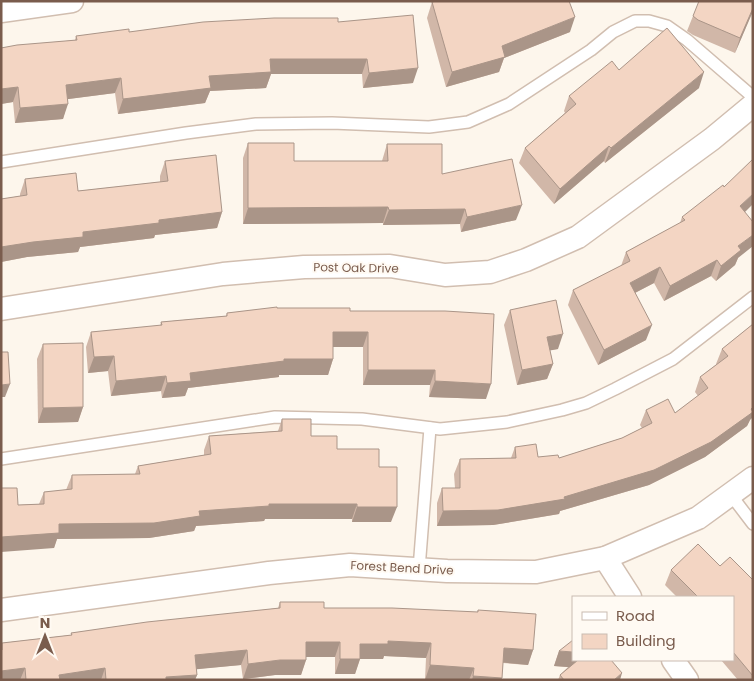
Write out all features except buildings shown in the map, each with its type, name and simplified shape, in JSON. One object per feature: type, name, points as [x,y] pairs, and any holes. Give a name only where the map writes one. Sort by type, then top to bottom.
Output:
[{"type":"street","points":[[1,11],[72,1]]},
{"type":"street","name":"Post Oak Drive","points":[[1,309],[223,274],[304,267],[390,266],[445,275],[490,272],[526,260],[578,237],[712,139],[753,105]]},
{"type":"street","name":"Forest Bend Drive","points":[[1,610],[269,572],[350,565],[536,572],[606,558],[698,518],[753,478]]},
{"type":"street","points":[[606,558],[629,596]]},
{"type":"street","points":[[674,661],[687,680]]},
{"type":"lane","points":[[1,162],[256,124],[332,123],[429,128],[468,122],[509,104],[591,50],[613,32],[635,21],[649,21],[667,26],[687,40],[753,97]]},
{"type":"lane","points":[[1,459],[275,417],[362,418],[430,428],[464,428],[507,422],[586,403],[673,359],[753,297]]},
{"type":"lane","points":[[420,569],[430,428]]},
{"type":"lane","points":[[731,495],[753,524]]}]
